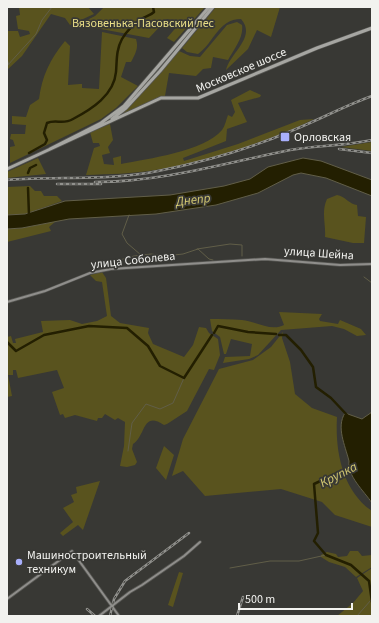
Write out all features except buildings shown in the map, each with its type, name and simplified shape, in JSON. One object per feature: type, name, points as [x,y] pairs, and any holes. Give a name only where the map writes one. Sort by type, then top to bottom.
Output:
[{"type":"main road","points":[[40,155],[101,123],[124,106],[209,7]]},
{"type":"main road","points":[[100,127],[131,103],[213,7]]},
{"type":"main road","name":"Московское шоссе","points":[[7,169],[161,98],[198,98],[317,48],[372,28]]},
{"type":"street","name":"улица Шейна","points":[[265,259],[340,265],[372,264]]},
{"type":"street","name":"улица Соболева","points":[[7,302],[35,295],[99,271],[265,259]]},
{"type":"street","points":[[99,616],[130,592],[184,556],[200,542]]},
{"type":"street","points":[[7,599],[72,551],[119,616]]},
{"type":"green space","points":[[19,7],[88,7],[94,14],[70,25],[65,18],[51,14],[22,56],[7,70],[7,31],[18,31],[20,37],[30,34],[29,31],[18,29],[16,16],[20,15]]},
{"type":"green space","name":"Вязовенька-Пасовский лес","points":[[104,7],[205,7],[174,42],[167,38],[179,24],[174,20],[167,19],[149,38],[85,26],[83,22],[95,16]]},
{"type":"green space","points":[[216,7],[280,7],[271,37],[257,30],[248,49],[226,70],[228,64],[244,39],[246,32],[245,26],[241,19],[233,20],[222,27],[198,54],[187,52],[182,48]]},
{"type":"green space","points":[[237,22],[242,25],[242,34],[228,60],[213,57],[211,68],[203,69],[196,76],[169,73],[165,96],[118,118],[179,51],[190,56],[200,57],[227,25]]},
{"type":"green space","points":[[102,32],[136,39],[137,48],[135,54],[131,62],[126,62],[121,77],[138,86],[116,108],[101,119],[10,163],[10,147],[15,146],[13,140],[10,139],[11,134],[25,134],[26,125],[12,124],[12,116],[26,117],[30,105],[39,99],[42,83],[48,68],[55,54],[65,41],[70,46],[68,85],[82,84],[82,88],[99,89]]},
{"type":"green space","points":[[250,90],[261,95],[260,97],[238,103],[247,122],[227,129],[226,141],[183,158],[184,161],[238,144],[300,120],[314,119],[257,143],[194,162],[146,171],[120,174],[86,175],[94,148],[100,146],[99,143],[93,143],[90,132],[110,124],[113,140],[108,147],[110,153],[102,155],[104,164],[114,165],[113,158],[121,156],[121,164],[160,157],[189,149],[214,137],[222,130],[228,115],[232,117],[235,112],[231,100]]},
{"type":"green space","points":[[372,142],[372,151],[341,147]]},
{"type":"green space","points":[[38,158],[46,174],[7,178],[7,172]]},
{"type":"green space","points":[[30,186],[35,191],[41,191],[44,196],[57,196],[62,201],[25,214],[7,215],[7,187]]},
{"type":"green space","points":[[337,195],[343,197],[354,205],[357,205],[358,216],[366,217],[364,243],[353,243],[325,237],[325,204],[327,199]]},
{"type":"green space","points":[[56,221],[49,227],[51,231],[7,242],[7,229],[22,228]]},
{"type":"green space","points":[[102,272],[106,278],[111,316],[120,323],[149,328],[148,333],[153,344],[184,357],[193,345],[199,327],[206,328],[209,333],[218,339],[220,355],[214,370],[209,369],[187,411],[164,425],[157,421],[148,422],[140,436],[133,444],[132,449],[137,462],[135,465],[127,467],[120,466],[124,446],[125,422],[118,418],[115,420],[105,414],[102,418],[98,418],[97,421],[75,415],[65,418],[63,414],[60,415],[52,392],[64,388],[57,370],[18,378],[16,370],[13,370],[13,375],[8,375],[12,396],[7,397],[7,337],[11,336],[13,343],[16,343],[15,339],[43,332],[41,321],[70,320],[82,324],[97,321],[107,316],[102,282],[96,281],[90,275]]},
{"type":"green space","points":[[279,312],[322,314],[319,319],[320,321],[338,324],[340,320],[361,329],[366,335],[357,336],[344,329],[332,326],[281,330],[258,355],[249,359],[223,363],[225,357],[250,356],[252,344],[231,339],[226,354],[224,354],[220,337],[212,331],[210,319],[242,320],[268,327],[279,327],[284,325]]},
{"type":"green space","points":[[283,332],[282,338],[290,362],[295,394],[312,408],[337,417],[337,443],[342,469],[354,492],[372,511],[372,527],[335,515],[322,502],[281,489],[205,496],[183,471],[172,476],[183,439],[219,369],[253,360],[271,347]]},
{"type":"green space","points":[[164,446],[174,455],[166,480],[156,468]]},
{"type":"green space","points":[[100,481],[83,530],[78,525],[63,536],[60,533],[73,522],[63,508],[74,502],[71,495],[77,493],[76,487]]},
{"type":"green space","points":[[350,551],[358,551],[362,556],[372,555],[372,567],[356,577],[345,567],[329,562],[321,557],[321,555],[327,552],[336,554],[338,557],[347,556]]},
{"type":"green space","points":[[372,568],[372,616],[337,616],[353,603],[363,591],[357,578]]},
{"type":"green space","points":[[179,572],[183,573],[173,607],[168,605]]},
{"type":"water","name":"Днепр","points":[[303,158],[321,161],[372,180],[372,196],[326,178],[301,173],[293,175],[258,193],[216,205],[156,214],[69,219],[22,228],[7,229],[7,215],[25,214],[65,201],[170,195],[224,186],[250,179],[268,167]]},
{"type":"water","points":[[372,412],[372,503],[353,478],[349,467],[341,424],[345,413],[362,419]]},
{"type":"waterway","points":[[7,66],[36,34],[42,20],[52,7]]},
{"type":"waterway","points":[[29,153],[45,144],[47,140],[44,133],[47,123],[69,121],[87,111],[107,94],[114,80],[118,51],[122,39],[136,23],[154,12],[153,7]]},
{"type":"waterway","points":[[7,59],[9,65]]},
{"type":"waterway","points":[[28,173],[30,168],[36,165]]},
{"type":"waterway","points":[[28,188],[29,215]]},
{"type":"waterway","points":[[129,215],[122,234],[127,243],[141,255]]},
{"type":"waterway","points":[[197,249],[230,244],[242,245],[242,256]]},
{"type":"waterway","points":[[120,260],[134,256],[151,254],[165,256],[183,254],[198,249],[209,259],[213,260]]},
{"type":"waterway","points":[[364,277],[372,283]]},
{"type":"waterway","name":"Крупка","points":[[7,342],[16,351],[44,335],[89,326],[127,328],[148,346],[160,366],[184,378],[212,335]]},
{"type":"waterway","name":"Крупка","points":[[214,333],[218,326],[248,332],[276,334]]},
{"type":"waterway","name":"Крупка","points":[[279,335],[286,335],[301,350],[313,367],[316,387],[331,398],[347,415]]},
{"type":"waterway","points":[[128,451],[132,423],[146,404],[160,409],[173,403],[184,378]]},
{"type":"waterway","name":"Крупка","points":[[352,466],[314,484],[318,533],[314,541],[326,555],[351,565],[369,581],[372,602]]},
{"type":"waterway","points":[[230,568],[270,561],[299,561],[326,555]]},
{"type":"waterway","points":[[357,616],[371,600]]},
{"type":"railway","points":[[7,180],[121,176],[158,171],[209,159],[259,144],[372,96]]},
{"type":"railway","points":[[95,182],[145,179],[193,171],[290,150],[372,140]]},
{"type":"railway","points":[[339,149],[372,153]]},
{"type":"railway","points":[[57,184],[101,184]]},
{"type":"railway","points":[[110,616],[114,599],[125,581],[189,533]]},
{"type":"railway","points":[[237,616],[243,597]]},
{"type":"railway","points":[[87,609],[95,616]]},
{"type":"place","name":"Орловская","points":[[285,137]]},
{"type":"place","name":"Машиностроительный техникум","points":[[19,562]]}]
